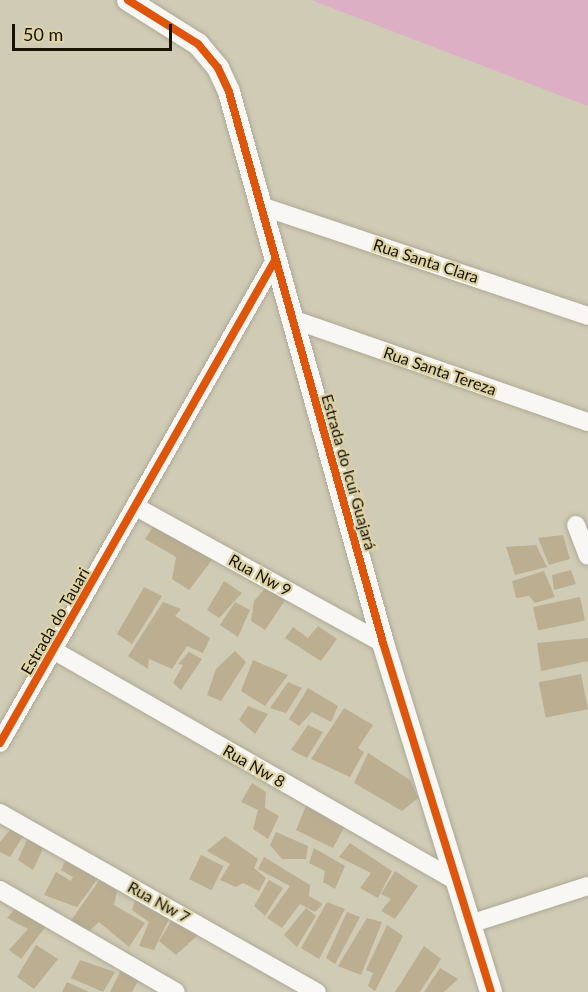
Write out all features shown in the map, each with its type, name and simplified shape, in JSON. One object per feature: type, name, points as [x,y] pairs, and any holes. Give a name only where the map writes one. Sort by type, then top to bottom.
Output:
[{"type":"street","name":"Estrada do Icuí Guajará","points":[[128,0],[198,44],[218,68],[264,207],[274,262],[382,643],[491,992]]},
{"type":"street","name":"Rua Santa Clara","points":[[264,207],[588,315]]},
{"type":"street","name":"Estrada do Tauari","points":[[0,743],[138,508],[274,262]]},
{"type":"street","name":"Rua Santa Tereza","points":[[292,319],[588,422]]},
{"type":"street","name":"Rua Nw 9","points":[[138,508],[382,643]]},
{"type":"street","points":[[576,525],[588,556]]},
{"type":"street","name":"Rua Nw 8","points":[[53,650],[456,881]]},
{"type":"street","name":"Rua Nw 7","points":[[0,813],[317,992]]},
{"type":"street","points":[[470,924],[588,886]]},
{"type":"street","points":[[0,890],[176,992]]},
{"type":"shaded area","points":[[311,0],[588,0],[588,106]]},
{"type":"building","points":[[153,527],[215,556],[189,590],[172,579],[176,557],[145,539]]},
{"type":"building","points":[[563,535],[570,559],[549,565],[538,538]]},
{"type":"building","points":[[536,545],[547,567],[515,575],[506,547]]},
{"type":"building","points":[[571,570],[576,584],[554,590],[552,575]]},
{"type":"building","points":[[544,571],[555,597],[535,603],[529,596],[516,598],[512,581]]},
{"type":"building","points":[[224,581],[242,593],[219,618],[207,610]]},
{"type":"building","points":[[267,586],[286,599],[265,630],[251,621],[254,601]]},
{"type":"building","points":[[144,587],[162,596],[132,644],[117,634]]},
{"type":"building","points":[[580,597],[585,620],[538,630],[533,607]]},
{"type":"building","points":[[163,602],[181,609],[175,616],[210,638],[203,653],[187,646],[172,669],[149,659],[148,669],[128,656]]},
{"type":"building","points":[[235,602],[250,610],[238,637],[220,625]]},
{"type":"building","points":[[318,626],[337,639],[321,661],[285,638],[293,627],[308,638]]},
{"type":"building","points":[[588,638],[588,661],[541,671],[537,643]]},
{"type":"building","points":[[235,651],[246,662],[221,701],[207,695],[216,669]]},
{"type":"building","points":[[189,652],[202,659],[181,690],[173,683],[183,665],[178,664]]},
{"type":"building","points":[[253,660],[288,675],[265,706],[241,691]]},
{"type":"building","points":[[581,674],[588,709],[546,718],[539,682]]},
{"type":"building","points":[[288,682],[302,688],[286,713],[270,708]]},
{"type":"building","points":[[308,688],[338,706],[331,722],[312,712],[299,726],[289,719]]},
{"type":"building","points":[[248,706],[268,714],[255,734],[239,720]]},
{"type":"building","points":[[344,708],[373,725],[358,748],[364,752],[350,777],[311,759]]},
{"type":"building","points":[[308,725],[323,732],[307,758],[291,750]]},
{"type":"building","points":[[368,753],[410,780],[418,798],[402,811],[354,783]]},
{"type":"building","points":[[252,783],[266,792],[265,808],[279,816],[268,839],[253,829],[258,810],[241,802]]},
{"type":"building","points":[[306,806],[321,810],[345,826],[333,848],[296,830]]},
{"type":"building","points":[[15,824],[25,833],[10,857],[0,852],[0,842]]},
{"type":"building","points":[[276,832],[308,846],[306,859],[282,859],[270,845]]},
{"type":"building","points":[[30,833],[45,844],[33,870],[18,860]]},
{"type":"building","points":[[225,836],[258,859],[254,868],[266,878],[259,891],[243,883],[236,887],[220,880],[230,864],[207,851]]},
{"type":"building","points":[[350,843],[392,871],[378,898],[360,888],[371,873],[339,857]]},
{"type":"building","points":[[314,848],[345,866],[335,889],[323,882],[325,871],[309,863]]},
{"type":"building","points":[[68,855],[99,877],[77,907],[44,895],[56,872],[71,881],[73,877],[61,870]]},
{"type":"building","points":[[201,855],[223,866],[212,890],[189,879]]},
{"type":"building","points":[[264,857],[310,885],[309,896],[323,904],[315,912],[300,904],[282,928],[267,918],[290,886],[258,869]]},
{"type":"building","points":[[395,871],[418,886],[395,919],[381,911],[391,899],[381,894]]},
{"type":"building","points":[[100,879],[117,891],[114,905],[145,923],[129,947],[99,922],[87,933],[70,922]]},
{"type":"building","points":[[269,880],[283,888],[265,916],[254,906]]},
{"type":"building","points":[[137,894],[171,915],[154,950],[139,946],[149,922],[132,910]]},
{"type":"building","points":[[327,902],[345,909],[319,959],[301,948]]},
{"type":"building","points":[[17,907],[46,926],[21,959],[9,950],[28,929],[7,918]]},
{"type":"building","points":[[306,908],[316,916],[297,947],[284,935]]},
{"type":"building","points":[[347,912],[360,917],[335,964],[326,958]]},
{"type":"building","points":[[173,918],[199,934],[176,955],[159,941]]},
{"type":"building","points":[[367,918],[382,922],[361,975],[338,966]]},
{"type":"building","points":[[387,925],[403,936],[375,991],[368,986],[373,973],[366,970]]},
{"type":"building","points":[[36,945],[58,959],[34,989],[17,977]]},
{"type":"building","points":[[424,946],[441,959],[420,992],[395,992]]},
{"type":"building","points":[[80,960],[115,972],[103,992],[71,978]]},
{"type":"building","points":[[124,964],[139,979],[132,992],[110,992]]},
{"type":"building","points":[[440,968],[458,979],[444,992],[424,992]]},
{"type":"building","points":[[67,982],[89,992],[62,992]]},
{"type":"cycle path","points":[[128,0],[198,44],[218,68],[229,92],[383,643],[491,992]]},
{"type":"cycle path","points":[[0,743],[274,262]]}]
